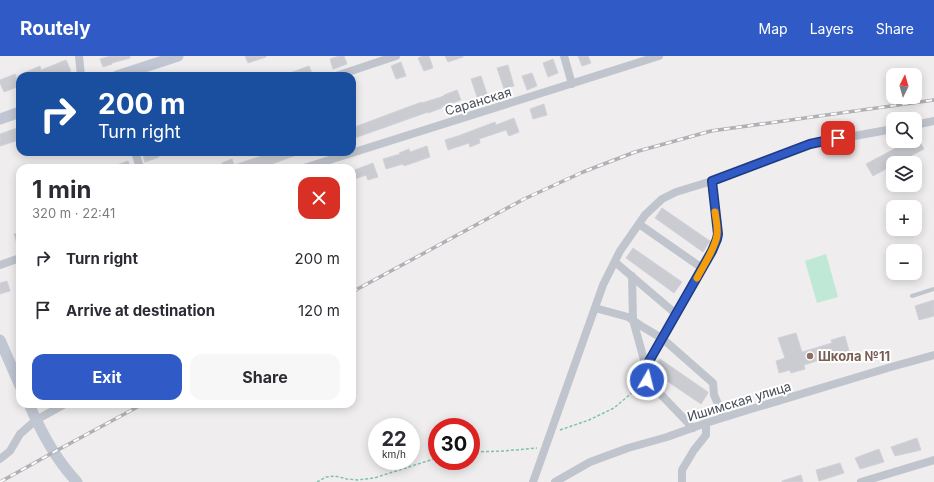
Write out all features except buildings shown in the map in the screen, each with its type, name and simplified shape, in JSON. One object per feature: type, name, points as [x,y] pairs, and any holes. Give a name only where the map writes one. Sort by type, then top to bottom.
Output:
[{"type":"street","points":[[79,56],[81,72]]},
{"type":"street","points":[[128,72],[178,56]]},
{"type":"street","points":[[348,72],[396,56]]},
{"type":"street","points":[[564,56],[572,84]]},
{"type":"street","name":"Саранская","points":[[356,152],[660,56]]},
{"type":"street","points":[[0,119],[16,113]]},
{"type":"street","points":[[922,124],[934,121]]},
{"type":"street","points":[[533,482],[603,285],[620,251],[645,215],[662,199],[676,192],[712,181],[810,144],[886,130]]},
{"type":"street","name":"Саранская","points":[[317,164],[342,156]]},
{"type":"street","points":[[646,368],[712,251],[717,239],[718,234],[712,181]]},
{"type":"street","points":[[639,224],[702,268]]},
{"type":"street","points":[[0,265],[16,259]]},
{"type":"street","points":[[615,262],[676,314]]},
{"type":"street","points":[[632,276],[633,320],[646,368],[647,380],[693,428]]},
{"type":"street","points":[[595,308],[628,317],[662,339],[713,383],[714,395],[724,417]]},
{"type":"street","points":[[0,340],[16,377]]},
{"type":"street","name":"Ишимская улица","points":[[555,482],[590,462],[628,448],[724,417],[934,355]]},
{"type":"street","points":[[30,408],[54,452],[77,482]]},
{"type":"street","points":[[0,459],[10,451],[20,434],[36,420],[58,408]]},
{"type":"street","points":[[682,482],[682,470],[694,450],[706,435],[706,423]]},
{"type":"street","points":[[861,482],[934,460]]},
{"type":"lane","points":[[912,296],[934,289]]},
{"type":"path","points":[[550,433],[589,420],[614,408],[647,380]]},
{"type":"path","points":[[480,452],[546,447]]},
{"type":"path","points":[[317,482],[326,477],[335,476],[357,480],[374,478],[428,461]]},
{"type":"green space","points":[[826,254],[838,297],[817,303],[805,261]]},
{"type":"railway","points":[[356,290],[524,199],[583,172],[635,152],[711,131],[934,100]]},
{"type":"railway","points":[[0,482],[136,408]]},
{"type":"slow traffic","points":[[697,278],[717,239],[718,228],[715,212]]},
{"type":"place","name":"Школа №11","points":[[810,356]]},
{"type":"route","points":[[647,380],[646,368],[648,363],[712,251],[717,239],[718,228],[712,181],[810,144],[838,138]]}]
